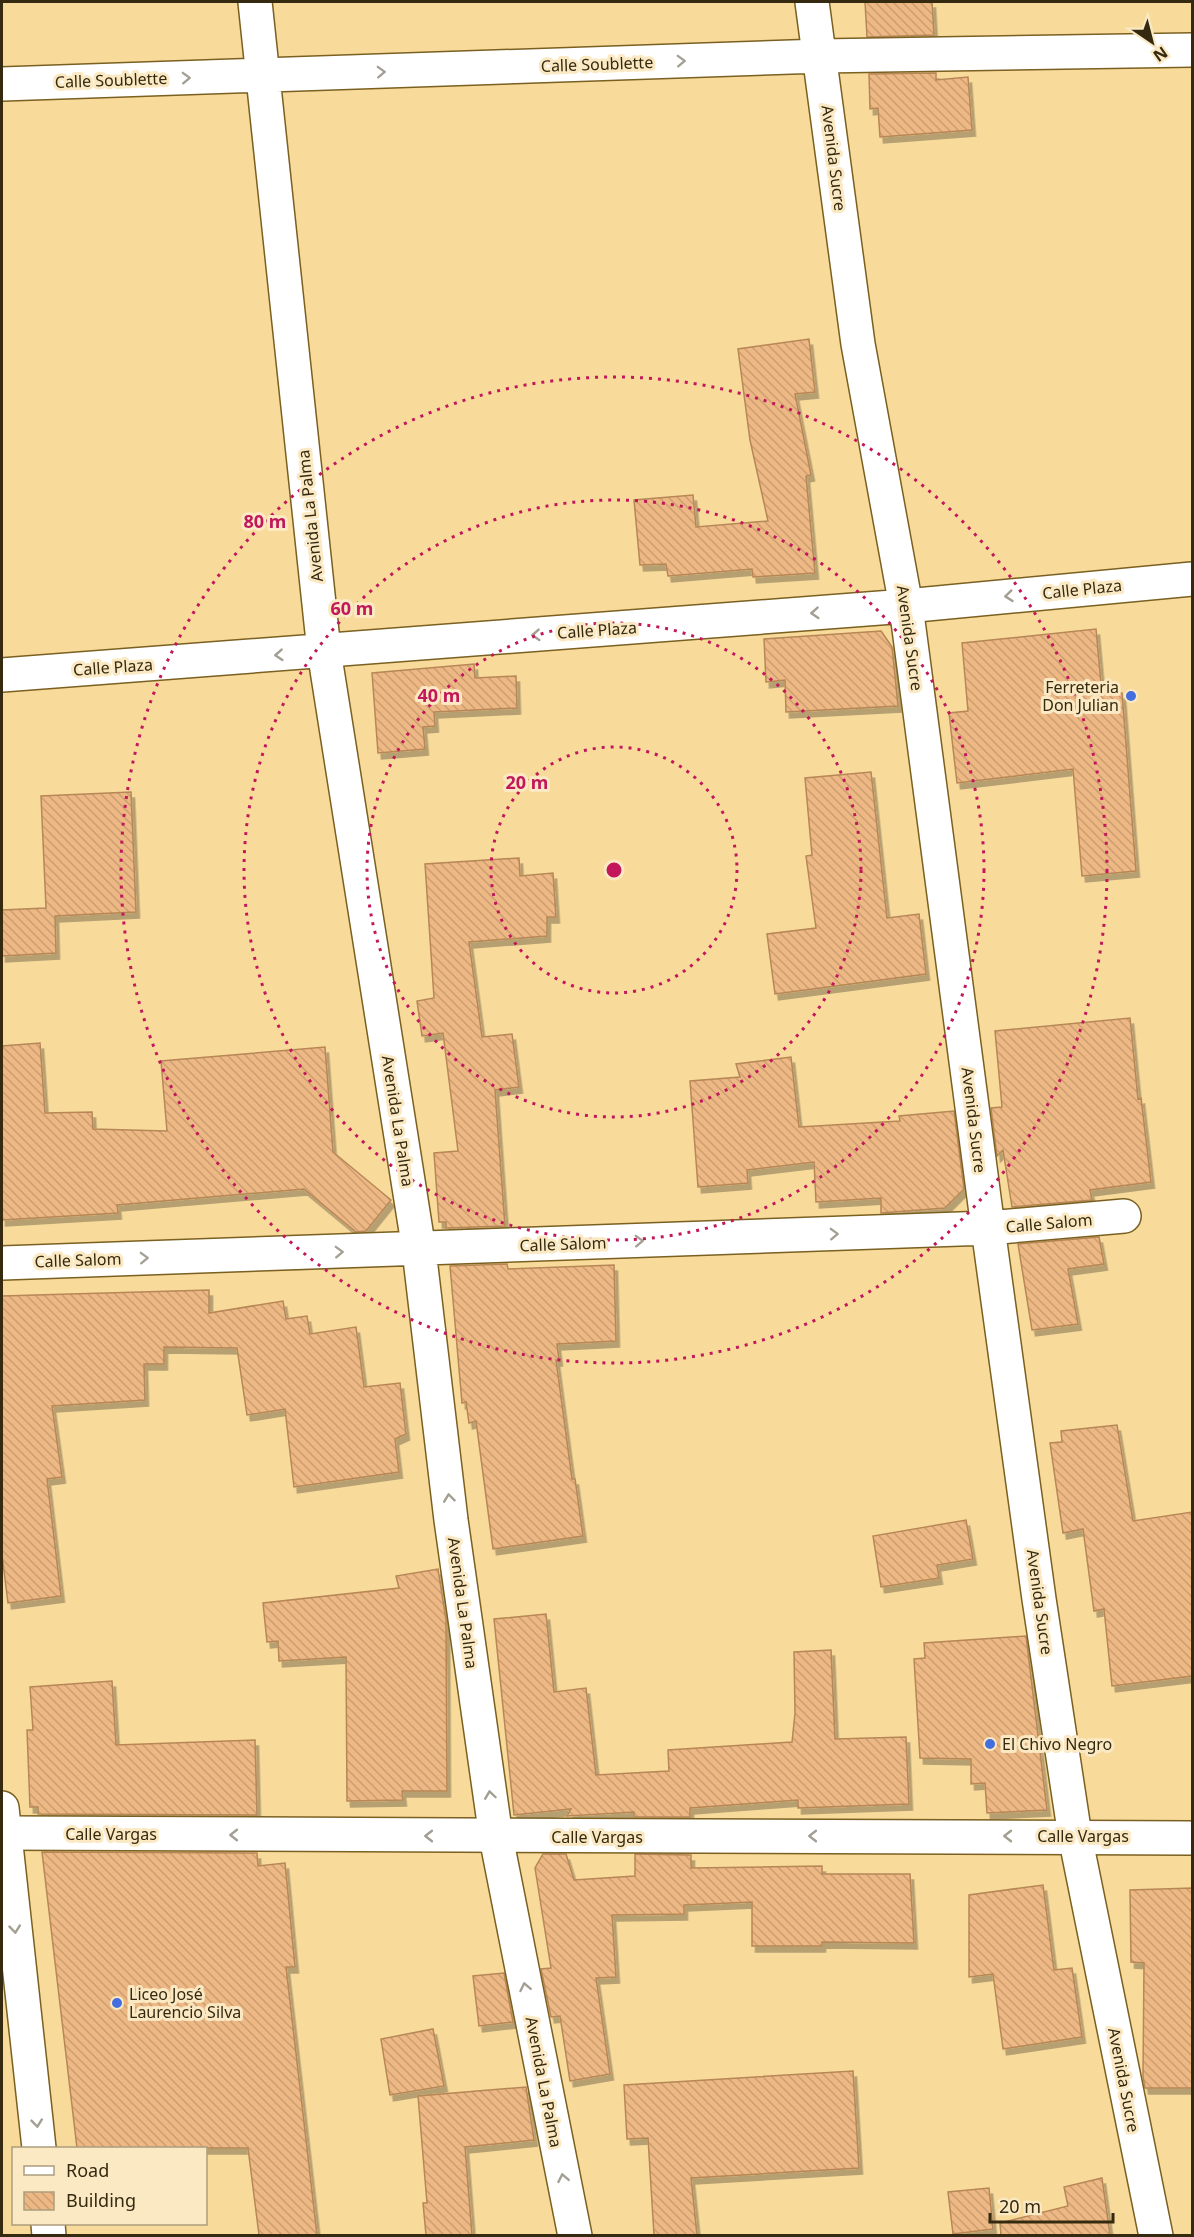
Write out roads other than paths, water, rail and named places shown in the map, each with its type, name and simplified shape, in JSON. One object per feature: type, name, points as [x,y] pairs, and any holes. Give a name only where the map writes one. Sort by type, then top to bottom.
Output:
[{"type":"street","name":"Avenida La Palma","points":[[255,2],[265,76],[324,651],[419,1250],[451,1520],[496,1837],[574,2235]]},
{"type":"street","name":"Avenida Sucre","points":[[812,2],[858,345],[906,606],[988,1228],[1039,1599],[1075,1836],[1156,2235]]},
{"type":"street","name":"Calle Soublette","points":[[2,84],[821,56],[1192,50]]},
{"type":"street","name":"Calle Plaza","points":[[2,675],[906,606],[1192,579]]},
{"type":"street","name":"Calle Salom","points":[[2,1263],[419,1250],[988,1228],[1124,1216]]},
{"type":"street","name":"Calle Vargas","points":[[2,1824],[496,1837],[1075,1836],[1192,1838]]},
{"type":"street","points":[[2,1824],[39,2147]]},
{"type":"place","name":"Ferreteria Don Julian","points":[[1131,696]]},
{"type":"place","name":"El Chivo Negro","points":[[990,1744]]},
{"type":"place","name":"Liceo José Laurencio Silva","points":[[117,2003]]}]
